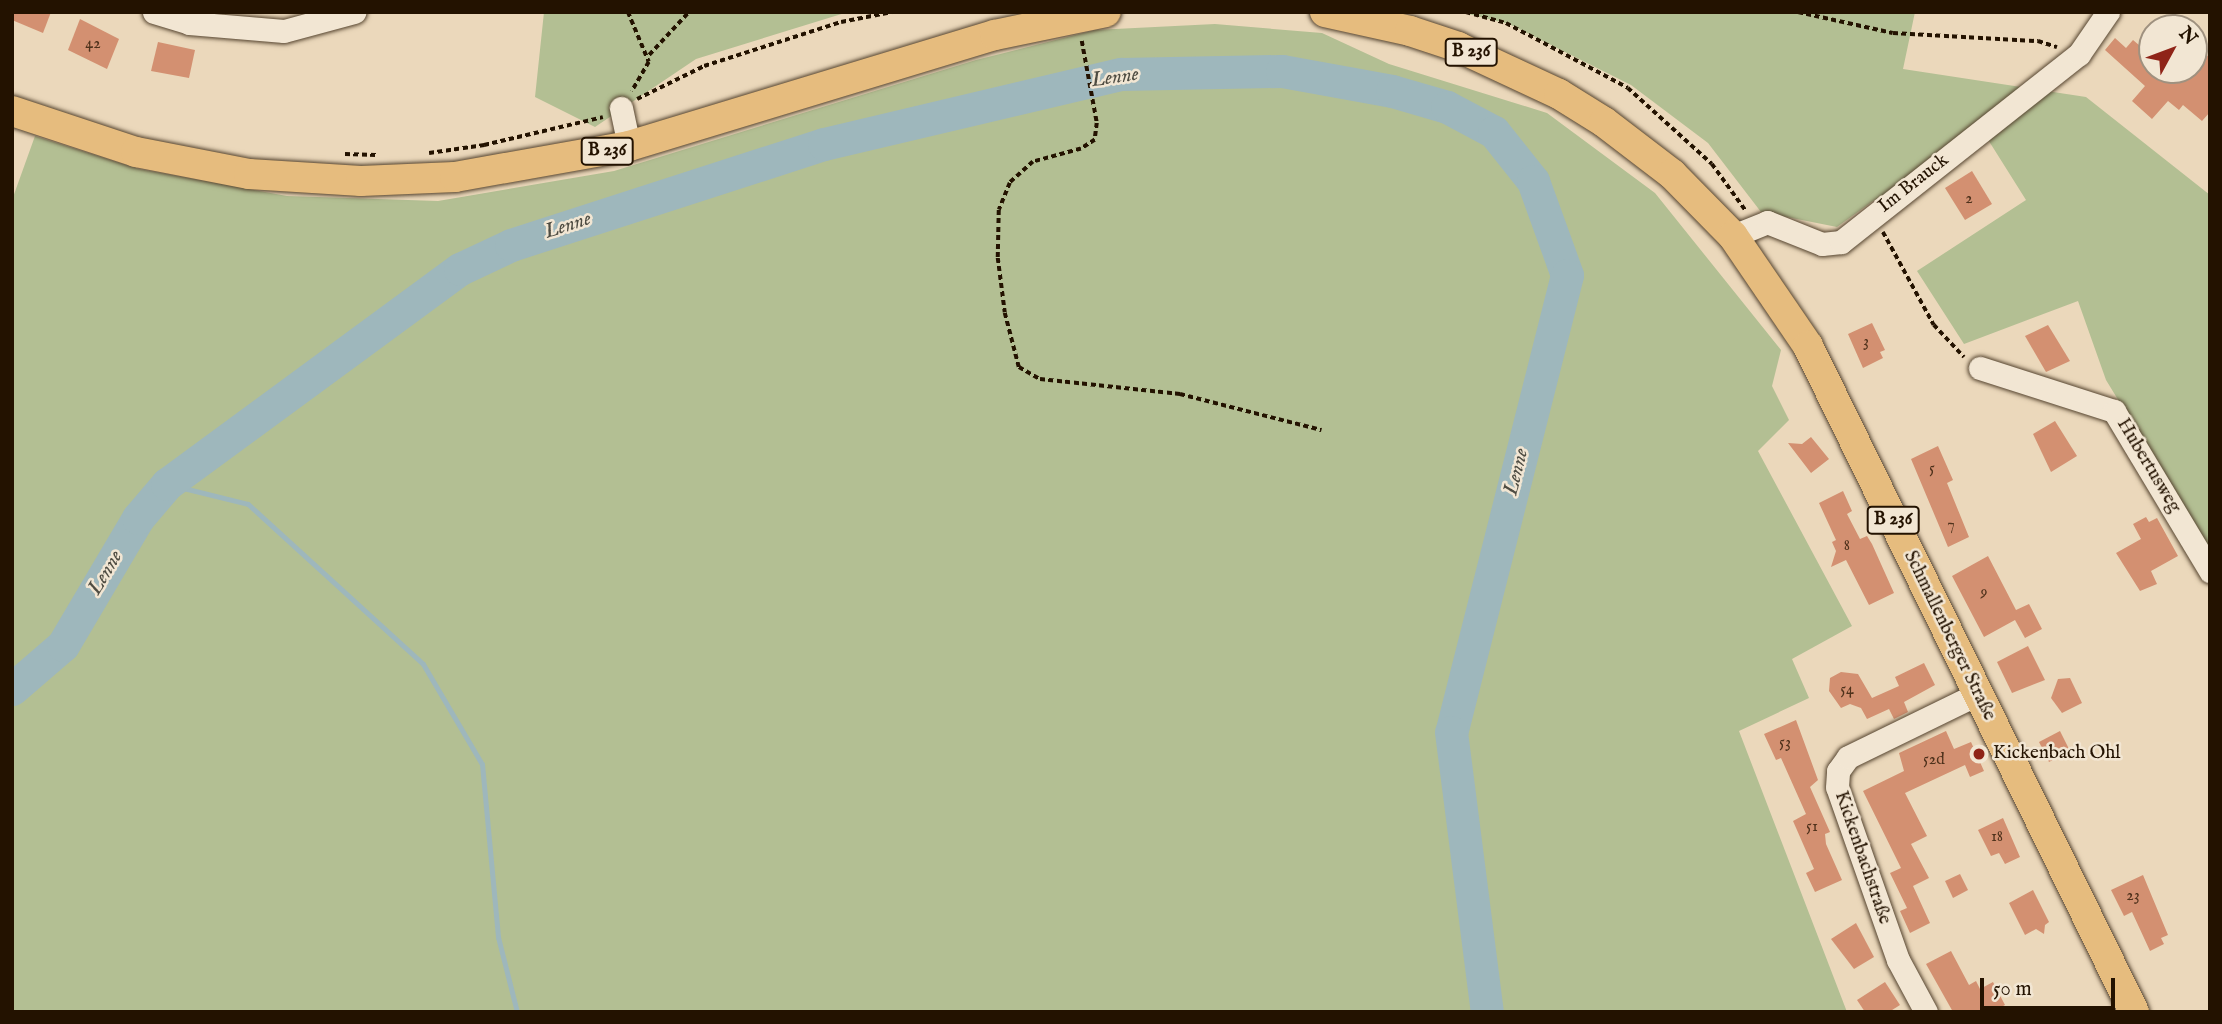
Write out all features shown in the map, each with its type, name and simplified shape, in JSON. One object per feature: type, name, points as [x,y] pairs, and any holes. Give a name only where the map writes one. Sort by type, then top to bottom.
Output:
[{"type":"main road","name":"B 236","points":[[12,111],[136,152],[249,174],[314,180],[409,181],[493,173],[629,146],[984,38],[1106,12]]},
{"type":"main road","name":"Schmallenberger Straße","points":[[1325,12],[1410,31],[1508,68],[1604,122],[1743,230],[1808,346],[2134,1012]]},
{"type":"street","points":[[155,12],[190,23],[257,30],[315,26],[354,12]]},
{"type":"street","name":"Im Brauck","points":[[1743,230],[1767,222],[1832,245],[1874,216],[2079,54],[2108,12]]},
{"type":"street","points":[[621,108],[629,146]]},
{"type":"street","name":"Hubertusweg","points":[[1980,369],[2114,411],[2210,571]]},
{"type":"street","name":"Kickenbachstraße","points":[[1926,1012],[1898,960],[1836,788],[1838,771],[1848,757],[1977,694]]},
{"type":"path","points":[[628,12],[649,55]]},
{"type":"path","points":[[621,108],[648,67],[649,55],[662,36],[689,12]]},
{"type":"path","points":[[426,153],[590,122],[704,66],[841,22],[892,12]]},
{"type":"path","points":[[1466,12],[1506,23],[1628,88],[1712,164],[1743,230]]},
{"type":"path","points":[[1798,12],[1894,33],[2038,41],[2079,54]]},
{"type":"path","points":[[1081,36],[1097,123],[1095,140],[1089,145],[1033,162],[1020,172],[999,209],[998,258],[1005,313],[1019,367],[1040,379],[1180,394],[1321,429]]},
{"type":"path","points":[[339,154],[390,155]]},
{"type":"path","points":[[1874,216],[1934,325],[1980,369]]},
{"type":"green space","points":[[544,12],[848,12],[696,59],[595,127],[535,97]]},
{"type":"green space","points":[[1460,12],[1915,12],[1903,69],[2086,97],[2210,195],[2210,550],[2106,380],[2078,301],[1964,344],[1917,271],[2026,200],[1987,138],[1873,201],[1837,227],[1761,212],[1708,143],[1631,85],[1509,24]]},
{"type":"green space","points":[[1215,24],[1322,33],[1389,64],[1547,113],[1655,193],[1781,350],[1772,386],[1789,420],[1758,451],[1852,626],[1792,659],[1809,698],[1739,731],[1847,1012],[12,1012],[12,200],[35,136],[139,169],[287,196],[438,201],[614,171],[976,60],[1095,30]]},
{"type":"building","points":[[12,12],[51,12],[43,33],[12,20]]},
{"type":"building","points":[[80,19],[119,39],[107,69],[68,50]]},
{"type":"building","points":[[2115,38],[2126,48],[2133,40],[2138,44],[2138,80],[2105,50]]},
{"type":"building","points":[[158,42],[195,50],[189,78],[151,71]]},
{"type":"building","points":[[2210,53],[2210,112],[2202,121],[2183,105],[2179,110],[2168,101],[2152,119],[2132,101],[2145,86],[2143,84],[2208,84]]},
{"type":"building","points":[[1972,171],[1992,204],[1965,220],[1945,188]]},
{"type":"building","points":[[1872,323],[1885,350],[1880,352],[1883,358],[1863,368],[1848,334]]},
{"type":"building","points":[[2048,325],[2070,361],[2046,372],[2025,336]]},
{"type":"building","points":[[2055,421],[2077,456],[2051,472],[2033,434]]},
{"type":"building","points":[[1811,437],[1829,459],[1811,473],[1788,443],[1802,444]]},
{"type":"building","points":[[1938,446],[1953,480],[1947,483],[1969,537],[1948,547],[1911,459]]},
{"type":"building","points":[[1843,491],[1852,511],[1847,514],[1860,539],[1867,536],[1872,544],[1894,593],[1869,605],[1846,560],[1831,567],[1836,551],[1832,542],[1836,540],[1819,503]]},
{"type":"building","points":[[2146,517],[2149,522],[2157,518],[2178,556],[2151,571],[2157,584],[2140,591],[2116,553],[2141,539],[2133,524]]},
{"type":"building","points":[[1988,556],[2016,610],[2029,604],[2042,629],[2025,638],[2015,620],[1984,637],[1952,576]]},
{"type":"building","points":[[2028,646],[2045,680],[2012,693],[1997,662]]},
{"type":"building","points":[[1924,663],[1935,685],[1904,702],[1908,712],[1894,719],[1889,709],[1867,719],[1861,708],[1850,704],[1841,708],[1829,691],[1830,678],[1841,672],[1858,674],[1872,698],[1899,686],[1895,677]]},
{"type":"building","points":[[2070,678],[2082,703],[2062,713],[2051,698],[2058,679]]},
{"type":"building","points":[[1796,720],[1818,780],[1810,787],[1830,832],[1825,834],[1826,844],[1842,880],[1815,892],[1806,873],[1814,869],[1793,821],[1806,814],[1781,758],[1776,760],[1764,734]]},
{"type":"building","points":[[1946,731],[1954,749],[1971,742],[1984,771],[1970,777],[1965,765],[1905,793],[1927,836],[1911,844],[1929,878],[1913,886],[1930,923],[1910,933],[1900,911],[1907,908],[1890,873],[1901,868],[1863,791],[1904,771],[1899,753]]},
{"type":"building","points":[[2060,731],[2070,751],[2049,762],[2039,742]]},
{"type":"building","points":[[2003,818],[2020,857],[2005,864],[1999,853],[1991,856],[1978,830]]},
{"type":"building","points":[[1960,874],[1968,890],[1953,898],[1945,881]]},
{"type":"building","points":[[2143,875],[2168,935],[2161,938],[2164,944],[2150,951],[2132,912],[2124,916],[2111,890]]},
{"type":"building","points":[[2033,890],[2049,922],[2045,925],[2044,934],[2036,929],[2025,935],[2009,903]]},
{"type":"building","points":[[1856,923],[1874,957],[1854,969],[1831,939]]},
{"type":"building","points":[[1951,951],[1969,985],[1976,981],[1980,989],[1993,982],[2005,1005],[1992,1012],[1953,1012],[1926,964]]},
{"type":"building","points":[[1885,982],[1900,1005],[1889,1012],[1865,1012],[1857,1000]]},
{"type":"waterway","name":"Lenne","points":[[12,689],[63,645],[138,518],[167,484],[460,269],[511,245],[824,144],[1121,74],[1282,71],[1392,91],[1447,107],[1494,132],[1533,181],[1567,275],[1451,732],[1487,1012]]},
{"type":"waterway","points":[[167,484],[248,504],[423,664],[482,764],[498,937],[517,1012]]},
{"type":"place","name":"Kickenbach Ohl","points":[[1979,754]]}]
